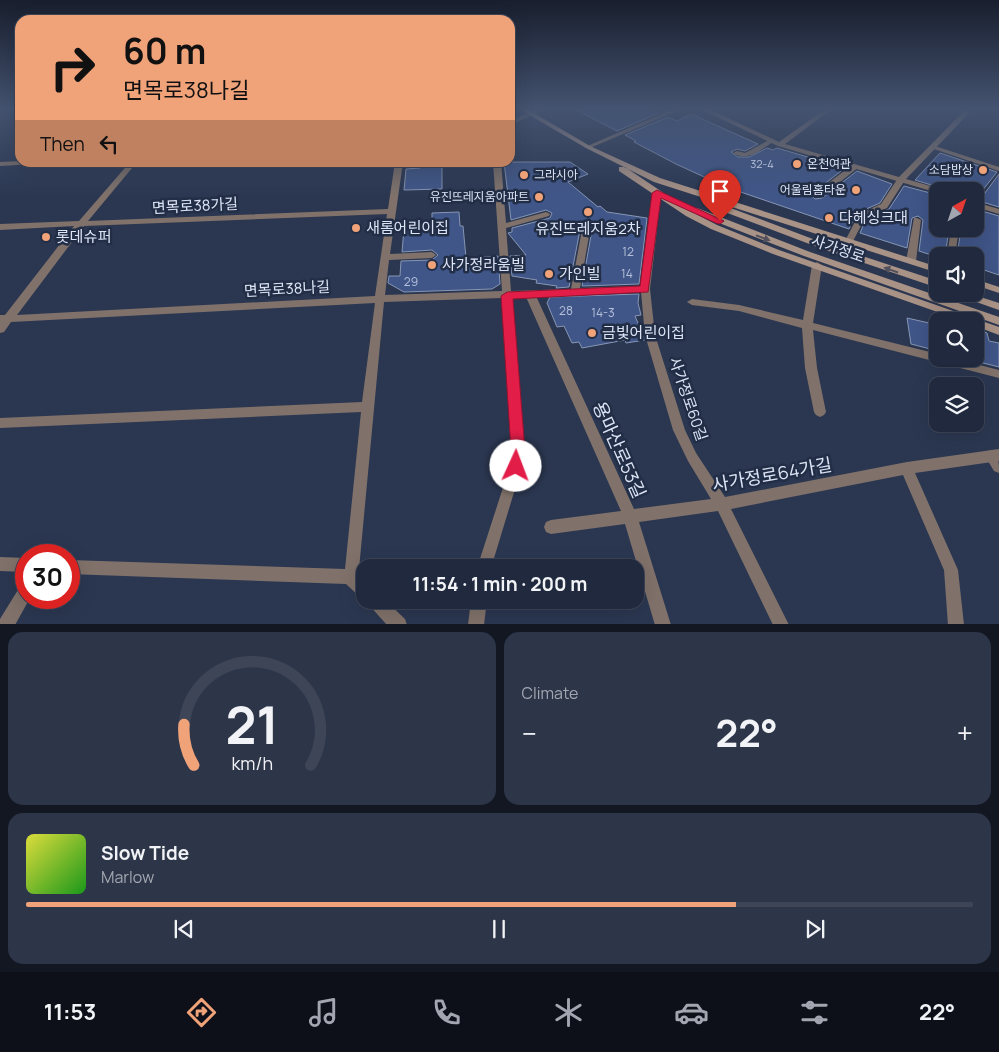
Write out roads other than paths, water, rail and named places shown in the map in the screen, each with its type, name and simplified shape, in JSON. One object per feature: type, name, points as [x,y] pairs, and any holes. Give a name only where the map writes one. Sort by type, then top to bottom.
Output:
[{"type":"main road","points":[[572,138],[657,180],[929,267]]},
{"type":"main road","points":[[599,153],[688,214],[714,227],[776,252],[946,312]]},
{"type":"main road","name":"사가정로","points":[[657,180],[732,212],[929,283]]},
{"type":"main road","name":"사가정로","points":[[670,200],[736,228],[999,321]]},
{"type":"main road","points":[[984,285],[999,290]]},
{"type":"main road","points":[[984,302],[999,307]]},
{"type":"main road","points":[[984,326],[999,331]]},
{"type":"street","points":[[588,147],[609,138]]},
{"type":"street","points":[[765,138],[780,145],[929,188]]},
{"type":"street","points":[[780,145],[789,138]]},
{"type":"street","points":[[850,241],[862,216],[884,206],[901,180],[942,138]]},
{"type":"street","points":[[737,153],[746,155],[771,141]]},
{"type":"street","points":[[933,147],[999,169]]},
{"type":"street","points":[[0,164],[15,163]]},
{"type":"street","points":[[0,329],[4,319],[130,167]]},
{"type":"street","points":[[359,559],[368,407],[385,257],[398,167]]},
{"type":"street","points":[[487,559],[517,460],[497,167]]},
{"type":"street","points":[[818,195],[855,167]]},
{"type":"street","name":"사가정로60길","points":[[657,193],[645,289],[650,335],[680,430],[692,457],[722,504],[781,624]]},
{"type":"street","points":[[984,207],[999,212]]},
{"type":"street","name":"면목로38가길","points":[[0,227],[392,211]]},
{"type":"street","points":[[502,227],[546,214]]},
{"type":"street","points":[[911,261],[917,220]]},
{"type":"street","points":[[576,292],[586,230]]},
{"type":"street","points":[[385,257],[432,255]]},
{"type":"street","points":[[817,265],[807,326],[811,368],[820,412]]},
{"type":"street","name":"면목로38나길","points":[[4,319],[380,299],[507,296],[645,289]]},
{"type":"street","name":"용마산로53길","points":[[530,295],[630,516],[664,624]]},
{"type":"street","points":[[692,302],[739,308],[929,356]]},
{"type":"street","points":[[973,367],[999,374]]},
{"type":"street","points":[[0,423],[368,407]]},
{"type":"street","name":"사가정로64가길","points":[[551,527],[722,504],[907,468],[996,459]]},
{"type":"street","points":[[907,468],[951,570],[956,624]]},
{"type":"street","points":[[0,564],[15,565]]},
{"type":"street","points":[[80,567],[356,577]]},
{"type":"street","points":[[6,624],[15,609]]},
{"type":"street","points":[[383,609],[399,624]]},
{"type":"street","points":[[476,624],[478,609]]},
{"type":"place","name":"온천여관","points":[[797,164]]},
{"type":"place","name":"소담밥상","points":[[983,170]]},
{"type":"place","name":"그라시아","points":[[524,175]]},
{"type":"place","name":"어울림홈타운","points":[[856,190]]},
{"type":"place","name":"유진뜨레지움아파트","points":[[539,197]]},
{"type":"place","name":"유진뜨레지움2차","points":[[588,212]]},
{"type":"place","name":"다헤싱크대","points":[[829,218]]},
{"type":"place","name":"새롬어린이집","points":[[356,228]]},
{"type":"place","name":"롯데슈퍼","points":[[46,237]]},
{"type":"place","name":"사가정라움빌","points":[[432,265]]},
{"type":"place","name":"가인빌","points":[[549,274]]},
{"type":"place","name":"금빛어린이집","points":[[592,333]]}]
